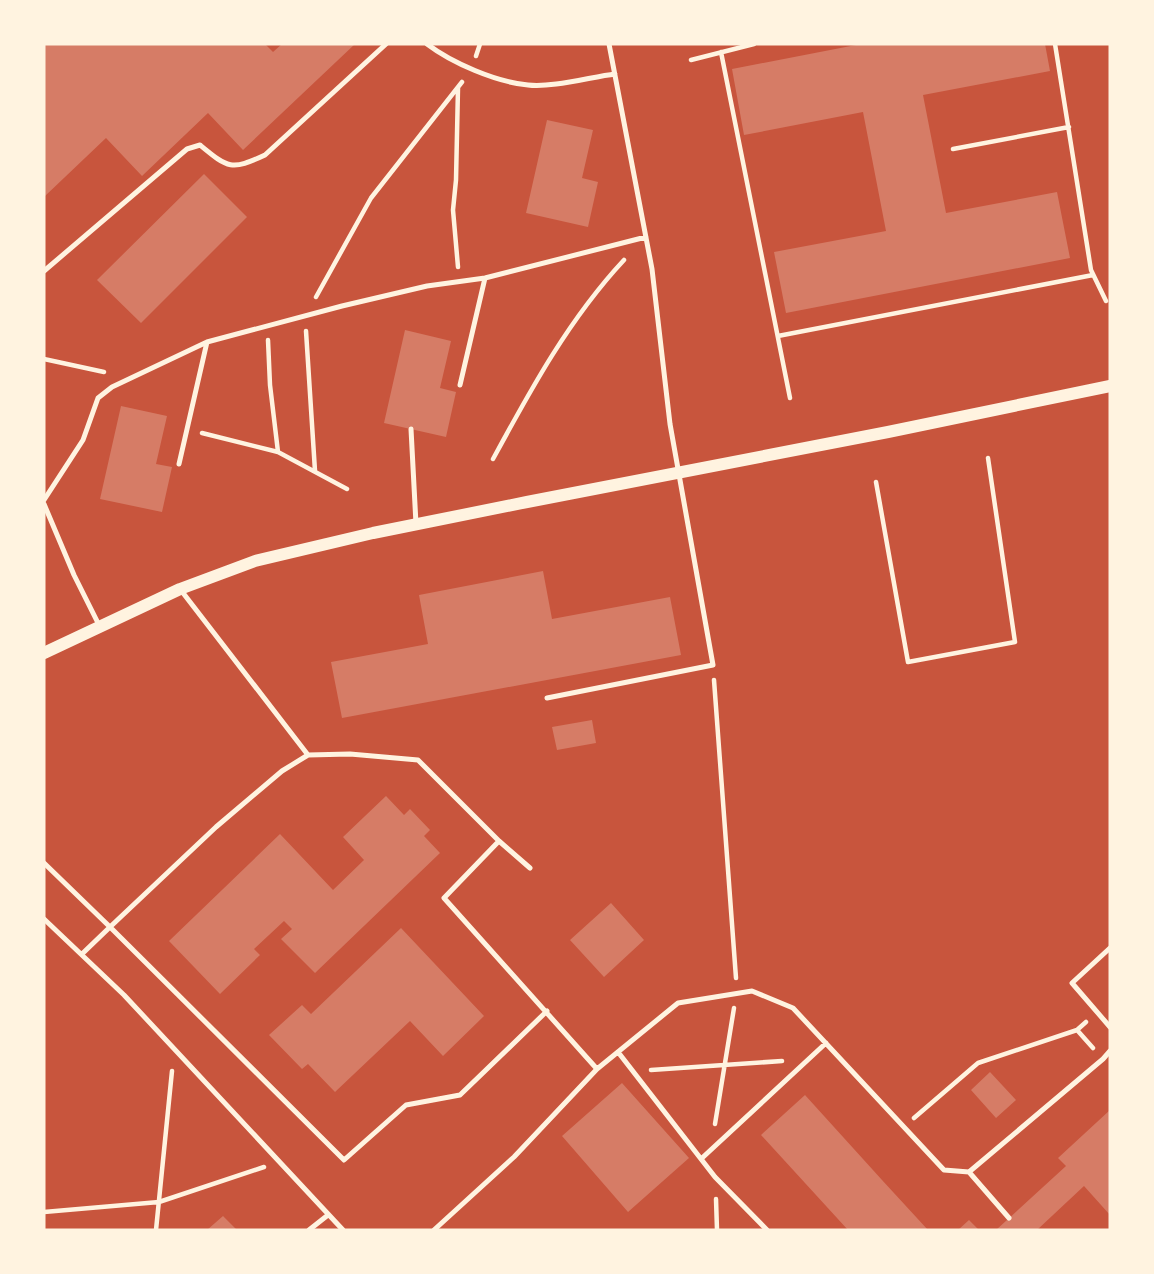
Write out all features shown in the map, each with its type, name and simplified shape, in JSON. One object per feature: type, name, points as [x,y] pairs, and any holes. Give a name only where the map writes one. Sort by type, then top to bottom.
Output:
[{"type":"street","points":[[44,653],[180,589],[255,561],[416,525],[1110,386]]},
{"type":"lane","points":[[44,271],[187,149],[200,145],[220,161],[240,167],[265,155],[386,44]]},
{"type":"lane","points":[[428,44],[446,58],[529,86],[615,74]]},
{"type":"lane","points":[[547,698],[713,665],[670,424],[652,269],[609,44]]},
{"type":"lane","points":[[99,625],[74,575],[44,502],[83,440],[98,398],[112,387],[206,342],[427,286],[485,278],[646,237]]},
{"type":"lane","points":[[460,385],[485,278]]},
{"type":"lane","points":[[180,464],[206,342]]},
{"type":"lane","points":[[411,429],[416,525]]},
{"type":"lane","points":[[180,589],[308,755]]},
{"type":"lane","points":[[83,953],[225,819],[282,771],[308,755],[350,754],[418,760],[530,868]]},
{"type":"lane","points":[[499,841],[444,898],[597,1069]]},
{"type":"lane","points":[[44,863],[344,1160],[406,1105],[460,1095],[547,1012]]},
{"type":"lane","points":[[44,919],[83,953],[343,1230]]},
{"type":"lane","points":[[1110,948],[1072,983],[1110,1027]]},
{"type":"lane","points":[[434,1230],[514,1157],[597,1069],[678,1003],[752,991],[793,1008],[944,1170],[969,1172],[1104,1059],[1110,1051]]},
{"type":"lane","points":[[701,1159],[825,1043]]},
{"type":"lane","points":[[618,1052],[715,1177],[767,1230]]},
{"type":"lane","points":[[969,1172],[1009,1219]]},
{"type":"lane","points":[[309,1230],[328,1215]]},
{"type":"path","points":[[691,60],[754,44]]},
{"type":"path","points":[[1055,44],[1093,275],[1106,301]]},
{"type":"path","points":[[721,52],[790,398]]},
{"type":"path","points":[[315,471],[306,315],[371,198],[473,68]]},
{"type":"path","points":[[458,87],[453,210],[459,282]]},
{"type":"path","points":[[953,149],[1069,127]]},
{"type":"path","points":[[493,459],[561,339],[600,286],[646,237]]},
{"type":"path","points":[[778,336],[1093,275]]},
{"type":"path","points":[[267,325],[270,386],[278,452]]},
{"type":"path","points":[[44,359],[111,374]]},
{"type":"path","points":[[187,429],[278,452],[347,489]]},
{"type":"path","points":[[876,482],[908,662],[1015,642],[988,458]]},
{"type":"path","points":[[713,665],[737,993],[713,1132]]},
{"type":"path","points":[[903,1126],[978,1063],[1077,1030],[1097,1012]]},
{"type":"path","points":[[156,1230],[175,1049]]},
{"type":"path","points":[[640,1071],[786,1061]]},
{"type":"path","points":[[44,1212],[159,1202],[279,1163]]},
{"type":"building","points":[[44,44],[265,44],[273,52],[282,44],[355,44],[243,150],[208,113],[142,176],[106,138],[44,197]]},
{"type":"building","points":[[861,44],[1045,44],[1050,71],[923,95],[946,213],[1057,192],[1070,258],[786,313],[774,252],[886,231],[863,112],[744,135],[732,69]]},
{"type":"building","points":[[547,120],[593,130],[582,178],[598,182],[588,227],[526,213]]},
{"type":"building","points":[[204,174],[247,217],[141,323],[97,280]]},
{"type":"building","points":[[405,330],[451,341],[440,388],[456,392],[446,437],[384,423]]},
{"type":"building","points":[[121,406],[167,416],[156,464],[172,467],[162,512],[100,499]]},
{"type":"building","points":[[543,571],[552,619],[670,597],[681,655],[342,718],[331,662],[428,644],[419,595]]},
{"type":"building","points":[[592,720],[596,743],[557,750],[552,727]]},
{"type":"building","points":[[386,796],[404,815],[410,809],[430,830],[424,836],[440,853],[315,973],[281,939],[292,929],[284,921],[254,949],[260,955],[220,994],[169,941],[280,834],[333,890],[364,860],[343,837]]},
{"type":"building","points":[[611,903],[644,940],[604,977],[570,940]]},
{"type":"building","points":[[401,928],[484,1016],[443,1056],[410,1021],[335,1092],[308,1064],[302,1069],[269,1035],[302,1005],[311,1014]]},
{"type":"building","points":[[990,1072],[1016,1100],[996,1118],[971,1090]]},
{"type":"building","points":[[622,1083],[689,1158],[628,1212],[562,1136]]},
{"type":"building","points":[[805,1095],[928,1230],[848,1230],[761,1135]]},
{"type":"building","points":[[1110,1110],[1110,1215],[1084,1186],[1037,1230],[996,1230],[1066,1166],[1058,1158]]},
{"type":"building","points":[[223,1216],[237,1230],[207,1230]]},
{"type":"building","points":[[969,1220],[979,1230],[958,1230]]}]
